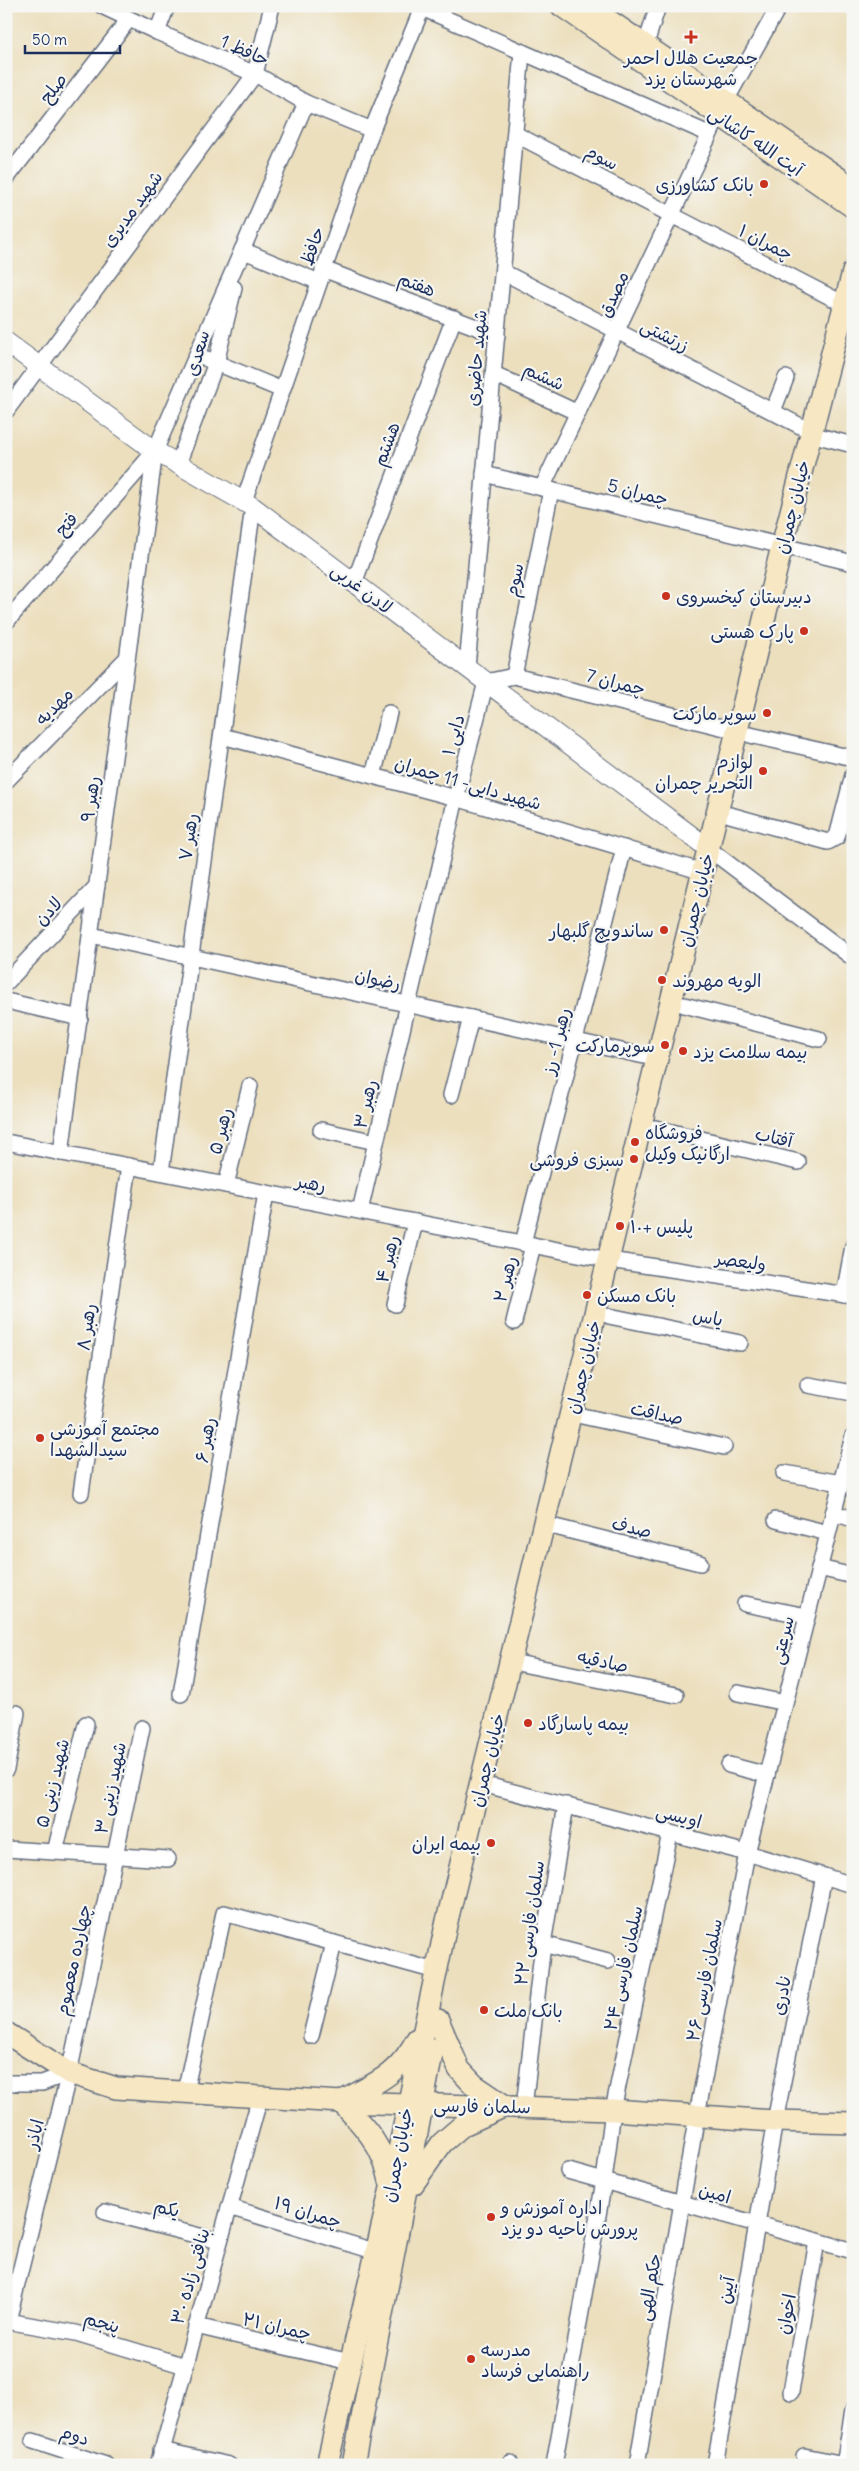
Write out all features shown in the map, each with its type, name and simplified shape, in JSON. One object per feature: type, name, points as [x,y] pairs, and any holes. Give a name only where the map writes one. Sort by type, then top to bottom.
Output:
[{"type":"main road","name":"آیت الله کاشانی","points":[[562,6],[584,10],[643,54],[717,117],[852,202]]},
{"type":"main road","name":"خیابان چمران","points":[[432,2020],[436,1971],[616,1261],[654,1128],[684,1005],[714,854],[816,434],[848,313],[853,272]]},
{"type":"main road","name":"خیابان چمران","points":[[353,2465],[385,2254],[432,2020],[494,1787],[582,1416],[609,1316],[616,1261],[658,1059],[703,872],[714,854],[730,815],[743,733]]},
{"type":"main road","points":[[432,2020],[459,2069],[474,2085],[515,2107],[463,2126],[442,2143],[399,2191],[376,2144],[341,2102],[392,2075],[410,2054],[432,2020]]},
{"type":"main road","name":"سلمان فارسی","points":[[6,2033],[69,2073],[116,2088],[341,2102],[613,2110],[774,2121],[853,2124]]},
{"type":"main road","name":"خیابان چمران","points":[[328,2465],[350,2362],[385,2254]]},
{"type":"street","name":"حافظ 1","points":[[102,6],[157,32],[256,74],[306,103],[372,130]]},
{"type":"street","points":[[157,32],[167,6]]},
{"type":"street","points":[[256,74],[272,6]]},
{"type":"street","points":[[643,54],[658,6]]},
{"type":"street","name":"مصدق","points":[[546,489],[616,330],[717,117],[779,6]]},
{"type":"street","points":[[421,7],[522,52],[717,117]]},
{"type":"street","name":"حافظ","points":[[249,504],[282,390],[321,275],[372,130],[421,7]]},
{"type":"street","name":"صلح","points":[[6,180],[130,19]]},
{"type":"street","name":"شهید حاضری","points":[[467,667],[522,52]]},
{"type":"street","name":"شهید مدیری","points":[[6,412],[256,74]]},
{"type":"street","name":"سعدی","points":[[155,451],[306,103]]},
{"type":"street","name":"سوم","points":[[515,134],[671,214]]},
{"type":"street","name":"چمران ۱","points":[[671,214],[848,313]]},
{"type":"street","name":"سعدی","points":[[178,464],[216,363],[242,250]]},
{"type":"street","name":"هفتم","points":[[242,250],[454,318],[497,335]]},
{"type":"street","name":"زرتشتی","points":[[503,272],[816,434],[853,445]]},
{"type":"street","name":"هشتم","points":[[354,583],[454,318]]},
{"type":"street","name":"لادن غربی","points":[[6,342],[155,451],[249,504],[714,854]]},
{"type":"street","points":[[197,355],[282,390]]},
{"type":"street","name":"ششم","points":[[494,374],[578,413]]},
{"type":"street","points":[[773,411],[786,378]]},
{"type":"street","name":"فتح","points":[[6,622],[155,451]]},
{"type":"street","name":"رهبر ۹","points":[[61,1153],[155,451]]},
{"type":"street","name":"چمران 5","points":[[484,474],[853,563]]},
{"type":"street","name":"سوم","points":[[514,676],[546,489]]},
{"type":"street","name":"رهبر ۷","points":[[161,1172],[222,736],[249,504]]},
{"type":"street","name":"مهدیه","points":[[6,780],[128,658]]},
{"type":"street","name":"چمران 7","points":[[486,682],[514,676],[743,733],[853,758]]},
{"type":"street","name":"دایی ۱","points":[[408,1004],[456,798],[486,682]]},
{"type":"street","points":[[373,776],[389,712]]},
{"type":"street","name":"شهید دایی- 11 چمران","points":[[222,736],[456,798],[703,872]]},
{"type":"street","points":[[730,815],[828,842],[837,837],[853,775]]},
{"type":"street","name":"رهبر 1- رز","points":[[528,1244],[624,848]]},
{"type":"street","points":[[714,854],[853,958]]},
{"type":"street","name":"لادن","points":[[6,983],[97,886]]},
{"type":"street","name":"رضوان","points":[[91,935],[658,1059]]},
{"type":"street","points":[[6,1001],[80,1018]]},
{"type":"street","name":"رهبر ۳","points":[[360,1211],[408,1004]]},
{"type":"street","points":[[684,1005],[819,1039]]},
{"type":"street","points":[[451,1096],[471,1018]]},
{"type":"street","name":"رهبر ۵","points":[[226,1185],[250,1086]]},
{"type":"street","name":"آفتاب","points":[[654,1128],[798,1162]]},
{"type":"street","points":[[321,1130],[376,1142]]},
{"type":"street","name":"رهبر","points":[[6,1142],[616,1261]]},
{"type":"street","name":"رهبر ۸","points":[[81,1493],[129,1166]]},
{"type":"street","name":"رهبر ۶","points":[[181,1694],[266,1193]]},
{"type":"street","name":"رهبر ۴","points":[[395,1304],[415,1222]]},
{"type":"street","name":"رهبر ۲","points":[[514,1322],[528,1244]]},
{"type":"street","points":[[848,1296],[853,1246]]},
{"type":"street","name":"ولیعصر","points":[[616,1261],[848,1296]]},
{"type":"street","name":"یاس","points":[[609,1316],[740,1343]]},
{"type":"street","points":[[808,1385],[853,1393]]},
{"type":"street","name":"صداقت","points":[[582,1416],[724,1447]]},
{"type":"street","name":"سرعتی","points":[[747,1853],[833,1513],[846,1474],[853,1436]]},
{"type":"street","points":[[784,1473],[846,1474]]},
{"type":"street","points":[[833,1513],[853,1519]]},
{"type":"street","points":[[776,1520],[828,1533]]},
{"type":"street","name":"صدف","points":[[555,1527],[700,1563]]},
{"type":"street","points":[[820,1568],[853,1576]]},
{"type":"street","points":[[745,1604],[807,1616]]},
{"type":"street","name":"صادقیه","points":[[522,1664],[676,1695]]},
{"type":"street","points":[[738,1693],[785,1703]]},
{"type":"street","points":[[6,1769],[17,1713]]},
{"type":"street","name":"شهید زینی ۵","points":[[55,1852],[86,1724]]},
{"type":"street","name":"شهید زینی ۳","points":[[115,1856],[142,1728]]},
{"type":"street","points":[[729,1765],[767,1775]]},
{"type":"street","name":"اویسی","points":[[494,1787],[747,1853],[853,1885]]},
{"type":"street","name":"سلمان فارسی ۲۲","points":[[515,2107],[566,1805]]},
{"type":"street","name":"سلمان فارسی ۲۴","points":[[554,2465],[604,2181],[613,2110],[670,1833]]},
{"type":"street","points":[[6,1849],[168,1859]]},
{"type":"street","name":"سلمان فارسی ۲۶","points":[[697,2115],[747,1853]]},
{"type":"street","name":"چهارده معصوم","points":[[69,2073],[115,1856]]},
{"type":"street","name":"نادری","points":[[774,2121],[824,1876]]},
{"type":"street","points":[[185,2092],[224,1912],[436,1971]]},
{"type":"street","points":[[311,2036],[334,1943]]},
{"type":"street","points":[[543,1944],[608,1961]]},
{"type":"street","points":[[6,2083],[42,2083],[69,2073]]},
{"type":"street","name":"اباذر","points":[[7,2321],[69,2073]]},
{"type":"street","name":"بنافتی زاده ۳۰","points":[[160,2457],[260,2096]]},
{"type":"street","name":"حکم الهی","points":[[637,2465],[697,2115]]},
{"type":"street","name":"آیین","points":[[715,2465],[774,2121]]},
{"type":"street","name":"امین","points":[[568,2171],[756,2225],[853,2250]]},
{"type":"street","name":"چمران ۱۹","points":[[229,2207],[385,2254]]},
{"type":"street","name":"یکم","points":[[105,2212],[220,2241]]},
{"type":"street","name":"اخوان","points":[[791,2392],[817,2241]]},
{"type":"street","name":"پنجم","points":[[7,2321],[76,2333],[185,2366]]},
{"type":"street","name":"چمران ۲۱","points":[[196,2326],[350,2362]]},
{"type":"street","points":[[804,2456],[844,2464],[851,2441],[853,2410]]},
{"type":"street","name":"دوم","points":[[33,2441],[106,2465]]},
{"type":"street","points":[[160,2457],[229,2465]]},
{"type":"place","name":"جمعیت هلال احمر شهرستان یزد","points":[[691,37]]},
{"type":"place","name":"بانک کشاورزی","points":[[764,184]]},
{"type":"place","name":"دبیرستان کیخسروی","points":[[666,596]]},
{"type":"place","name":"پارک هستی","points":[[804,631]]},
{"type":"place","name":"سوپر مارکت","points":[[767,713]]},
{"type":"place","name":"لوازم التحریر چمران","points":[[763,771]]},
{"type":"place","name":"ساندویچ گلبهار","points":[[664,930]]},
{"type":"place","name":"الویه مهروند","points":[[662,980]]},
{"type":"place","name":"سوپرمارکت","points":[[665,1045]]},
{"type":"place","name":"بيمه سلامت يزد","points":[[683,1051]]},
{"type":"place","name":"فروشگاه ارگانیک وکیل","points":[[635,1142]]},
{"type":"place","name":"سبزی فروشی","points":[[634,1159]]},
{"type":"place","name":"پلیس +۱۰","points":[[620,1226]]},
{"type":"place","name":"بانک مسکن","points":[[587,1295]]},
{"type":"place","name":"مجتمع آموزشی سیدالشهدا","points":[[40,1438]]},
{"type":"place","name":"بیمه پاسارگاد","points":[[528,1723]]},
{"type":"place","name":"بیمه ایران","points":[[491,1843]]},
{"type":"place","name":"بانک ملت","points":[[484,2010]]},
{"type":"place","name":"اداره آموزش و پرورش ناحیه دو یزد","points":[[491,2217]]},
{"type":"place","name":"مدرسه راهنمایی فرساد","points":[[471,2359]]}]
